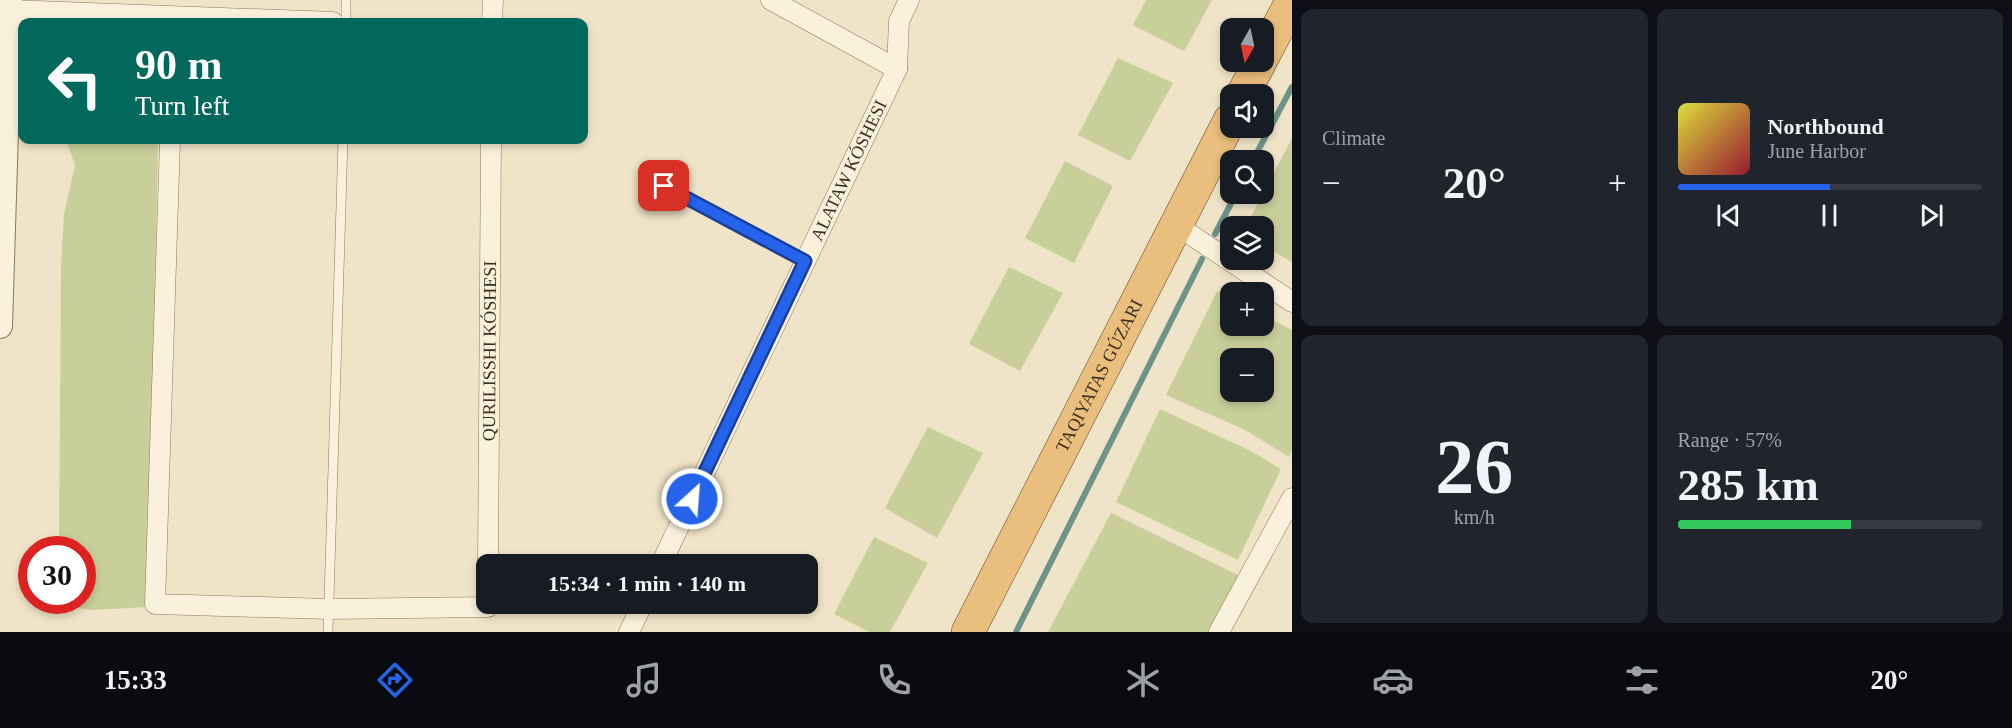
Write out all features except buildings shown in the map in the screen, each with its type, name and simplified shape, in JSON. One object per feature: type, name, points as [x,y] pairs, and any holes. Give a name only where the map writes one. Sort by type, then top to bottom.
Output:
[{"type":"highway","points":[[1274,35],[1292,1]]},
{"type":"highway","points":[[968,632],[1221,138]]},
{"type":"street","points":[[492,18],[493,0]]},
{"type":"street","points":[[771,0],[897,69]]},
{"type":"street","name":"ALATAW KÓSHESI","points":[[666,554],[897,69],[899,21],[909,0]]},
{"type":"street","points":[[0,326],[10,5],[262,18]]},
{"type":"street","points":[[170,144],[156,604],[329,609],[476,605]]},
{"type":"street","points":[[488,554],[492,144]]},
{"type":"street","points":[[1176,225],[1292,303]]},
{"type":"street","points":[[1219,632],[1292,498]]},
{"type":"street","points":[[629,632],[638,614]]},
{"type":"lane","points":[[346,0],[346,18]]},
{"type":"lane","points":[[328,632],[343,144]]},
{"type":"lane","points":[[644,176],[805,261]]},
{"type":"green space","points":[[1146,0],[1212,0],[1184,51],[1133,25]]},
{"type":"green space","points":[[1118,58],[1173,83],[1130,161],[1078,135]]},
{"type":"green space","points":[[1292,138],[1292,262],[1274,252],[1274,216],[1251,216],[1258,204],[1274,204],[1274,172]]},
{"type":"green space","points":[[67,144],[158,144],[149,607],[96,610],[96,536],[59,536],[61,268],[64,214],[75,165]]},
{"type":"green space","points":[[1065,161],[1113,186],[1074,263],[1025,238]]},
{"type":"green space","points":[[1009,267],[1063,293],[1020,371],[969,344]]},
{"type":"green space","points":[[1217,291],[1220,293],[1220,336],[1274,336],[1274,321],[1292,330],[1292,451],[1289,457],[1245,430],[1166,395]]},
{"type":"green space","points":[[1160,409],[1251,451],[1281,469],[1238,560],[1116,502]]},
{"type":"green space","points":[[928,427],[983,453],[937,538],[885,508]]},
{"type":"green space","points":[[1111,513],[1240,576],[1209,632],[1048,632]]},
{"type":"green space","points":[[874,537],[928,563],[890,632],[869,632],[834,614]]},
{"type":"waterway","points":[[1258,150],[1292,87]]},
{"type":"waterway","points":[[1215,234],[1231,204]]},
{"type":"waterway","points":[[1016,632],[1202,259]]},
{"type":"route","points":[[664,186],[805,261],[692,499]]}]
